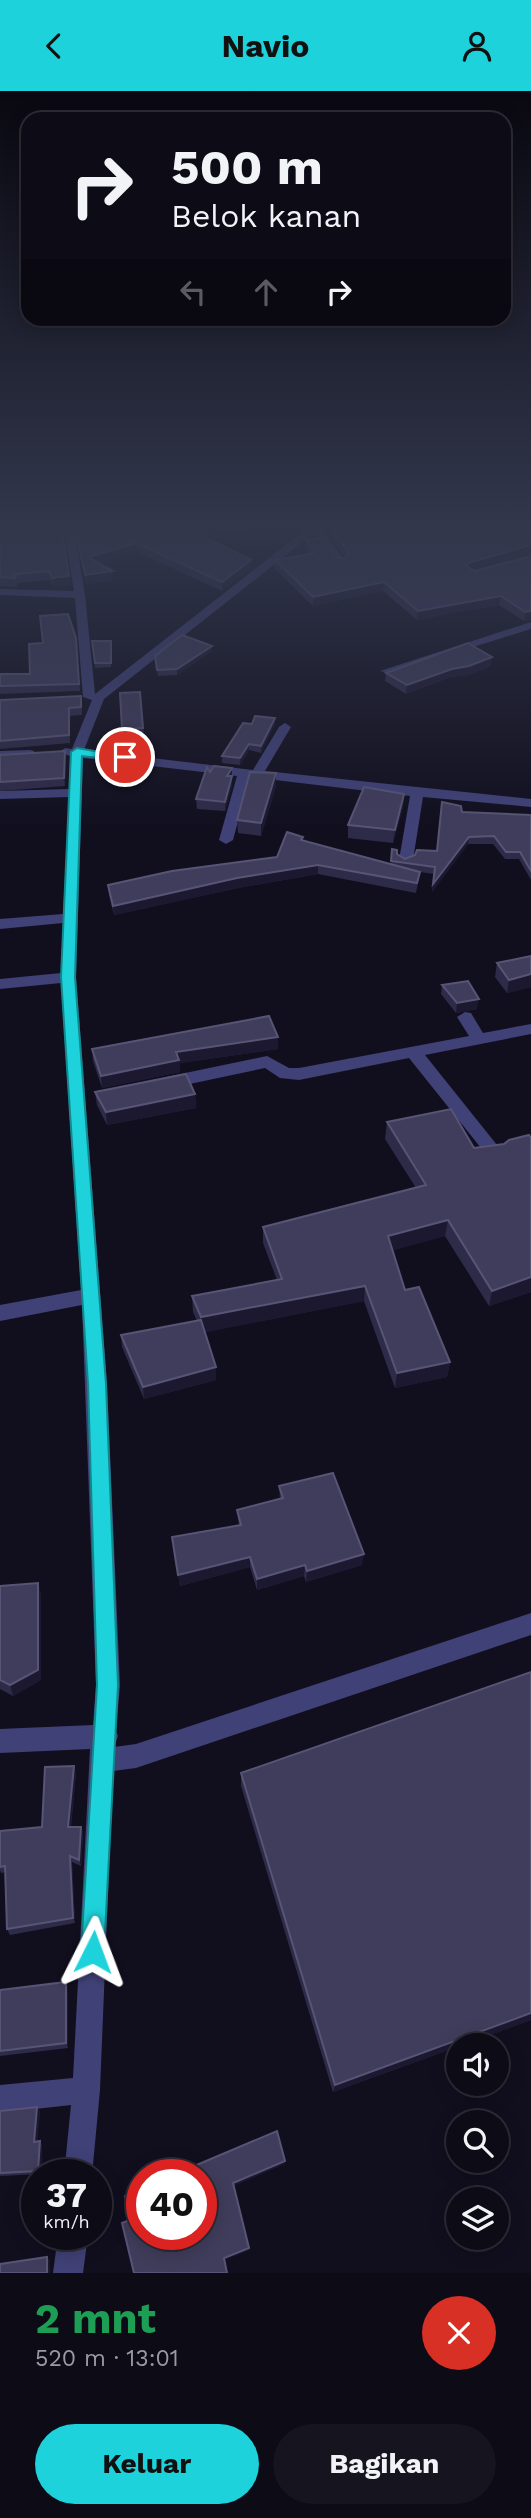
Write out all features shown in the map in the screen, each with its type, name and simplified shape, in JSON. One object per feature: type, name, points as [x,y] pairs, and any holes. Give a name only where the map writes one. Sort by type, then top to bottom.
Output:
[{"type":"street","points":[[80,2159],[86,2090],[107,1672],[84,1100],[68,977],[74,793],[77,752],[88,697],[82,625]]},
{"type":"street","points":[[88,697],[187,625]]},
{"type":"street","points":[[386,671],[531,625]]},
{"type":"street","points":[[226,841],[251,772],[285,727]]},
{"type":"street","points":[[0,755],[77,752],[417,793],[531,803]]},
{"type":"street","points":[[0,795],[74,793]]},
{"type":"street","points":[[406,860],[417,793]]},
{"type":"street","points":[[0,924],[70,918]]},
{"type":"street","points":[[0,984],[68,977]]},
{"type":"street","points":[[465,1017],[480,1040]]},
{"type":"street","points":[[144,1087],[264,1062],[294,1075],[531,1029]]},
{"type":"street","points":[[414,1053],[495,1154]]},
{"type":"street","points":[[0,1313],[91,1296]]},
{"type":"street","points":[[0,1741],[104,1748],[136,1756],[531,1624]]},
{"type":"street","points":[[0,2099],[86,2090]]},
{"type":"street","points":[[68,2273],[70,2250]]},
{"type":"building","points":[[41,625],[72,625],[76,638],[79,684],[0,686],[0,674],[30,674],[29,644],[43,643]]},
{"type":"building","points":[[182,635],[212,646],[177,669],[157,670],[155,656]]},
{"type":"building","points":[[92,641],[111,641],[111,663],[95,663]]},
{"type":"building","points":[[468,643],[492,657],[407,685],[386,673]]},
{"type":"building","points":[[140,692],[143,728],[122,729],[120,693]]},
{"type":"building","points":[[81,696],[81,707],[69,708],[69,735],[0,741],[0,700]]},
{"type":"building","points":[[255,716],[275,718],[261,746],[249,744],[240,758],[222,756],[243,723],[252,724]]},
{"type":"building","points":[[65,751],[64,778],[0,782],[0,755]]},
{"type":"building","points":[[214,766],[232,768],[227,776],[232,776],[225,802],[196,799],[207,767],[210,772]]},
{"type":"building","points":[[250,772],[276,773],[261,823],[237,820]]},
{"type":"building","points":[[364,787],[404,794],[395,830],[348,825]]},
{"type":"building","points":[[442,802],[461,806],[462,812],[531,815],[531,871],[520,852],[506,852],[494,836],[469,837],[433,884],[435,867],[391,861],[392,849],[397,850],[397,854],[405,859],[415,855],[417,850],[437,851]]},
{"type":"building","points":[[287,832],[303,837],[301,840],[420,872],[417,883],[318,865],[237,878],[113,906],[108,885],[172,871],[277,857]]},
{"type":"building","points":[[531,956],[531,974],[509,980],[497,963]]},
{"type":"building","points":[[468,981],[479,999],[457,1003],[442,985]]},
{"type":"building","points":[[269,1016],[278,1037],[176,1052],[179,1060],[101,1076],[92,1049]]},
{"type":"building","points":[[186,1074],[195,1094],[106,1112],[95,1092]]},
{"type":"building","points":[[451,1109],[474,1148],[504,1144],[529,1135],[531,1138],[531,1277],[492,1291],[448,1220],[388,1236],[405,1290],[419,1287],[450,1362],[397,1373],[365,1286],[201,1317],[192,1296],[282,1279],[263,1227],[426,1185],[387,1122]]},
{"type":"building","points":[[201,1320],[216,1367],[143,1387],[121,1335]]},
{"type":"building","points":[[333,1473],[364,1554],[307,1571],[305,1565],[257,1579],[250,1557],[178,1575],[172,1537],[241,1525],[237,1510],[283,1498],[279,1486]]},
{"type":"building","points":[[38,1583],[38,1670],[10,1685],[0,1680],[0,1586]]},
{"type":"building","points":[[531,1672],[531,2013],[477,2033],[446,2033],[446,2044],[335,2085],[241,1773]]},
{"type":"building","points":[[74,1766],[68,1827],[81,1827],[79,1860],[70,1856],[73,1918],[7,1929],[5,1866],[0,1867],[0,1831],[42,1827],[45,1767]]},
{"type":"building","points":[[66,1982],[66,2043],[0,2051],[0,1990]]},
{"type":"building","points":[[37,2107],[34,2142],[40,2141],[39,2159],[21,2159],[21,2172],[0,2173],[0,2111]]},
{"type":"building","points":[[277,2131],[285,2161],[233,2183],[249,2248],[224,2258],[227,2273],[134,2273],[128,2250],[217,2250],[217,2159],[211,2159]]},
{"type":"building","points":[[126,2222],[126,2240],[122,2223]]},
{"type":"building","points":[[47,2257],[47,2273],[0,2273],[0,2264]]},
{"type":"route","points":[[93,1952],[101,1760],[106,1736],[108,1685],[97,1384],[68,977],[77,752],[125,757]]}]
